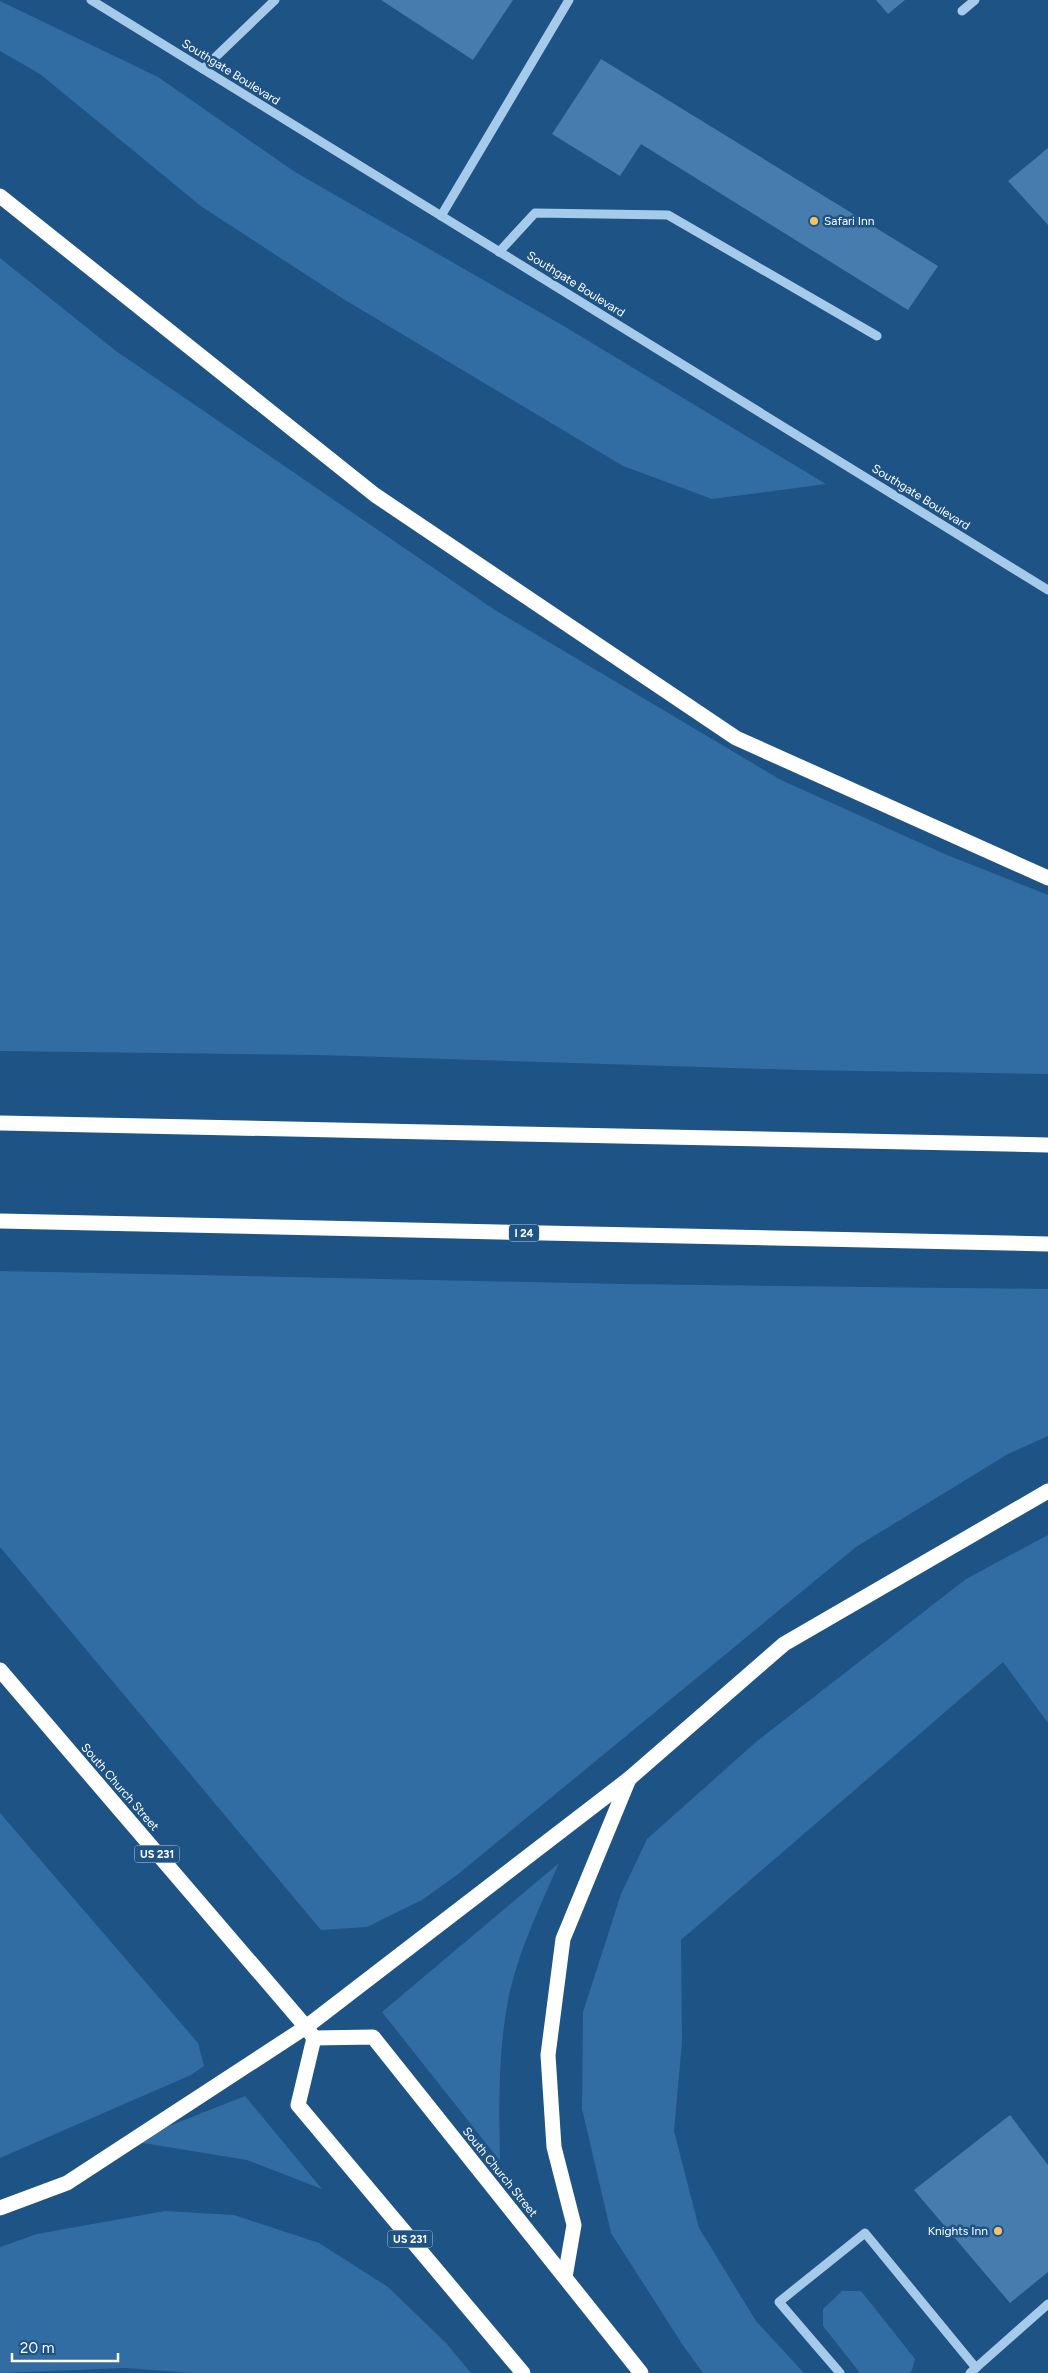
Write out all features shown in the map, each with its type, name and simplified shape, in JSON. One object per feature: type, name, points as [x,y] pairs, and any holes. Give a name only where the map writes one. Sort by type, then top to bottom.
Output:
[{"type":"highway","points":[[0,196],[375,495],[736,738],[1048,878]]},
{"type":"highway","points":[[0,1123],[1048,1145]]},
{"type":"highway","name":"I 24","points":[[0,1221],[1048,1244]]},
{"type":"highway","points":[[0,2208],[67,2183],[310,2032],[630,1778],[784,1644],[1048,1491]]},
{"type":"highway","name":"South Church Street","points":[[0,1670],[310,2032],[373,2037],[642,2373]]},
{"type":"highway","points":[[565,2277],[574,2225],[554,2147],[548,2056],[563,1939],[630,1778]]},
{"type":"highway","name":"US 231","points":[[310,2032],[298,2104],[523,2373]]},
{"type":"street","name":"Southgate Boulevard","points":[[91,0],[1048,590]]},
{"type":"street","points":[[203,69],[275,0]]},
{"type":"street","points":[[441,216],[569,0]]},
{"type":"street","points":[[962,11],[975,0]]},
{"type":"street","points":[[499,252],[535,213],[668,215],[877,336]]},
{"type":"street","points":[[840,2373],[779,2302],[865,2233],[973,2370],[1048,2304]]},
{"type":"shaded area","points":[[0,1],[158,77],[295,172],[562,325],[826,484],[712,499],[623,466],[345,300],[202,207],[40,74],[0,51]]},
{"type":"shaded area","points":[[0,258],[116,351],[495,610],[781,780],[947,855],[1048,895],[1048,1074],[798,1070],[320,1055],[0,1051]]},
{"type":"shaded area","points":[[0,1271],[623,1284],[1048,1289],[1048,1436],[1008,1454],[856,1547],[457,1875],[422,1900],[367,1927],[321,1930],[0,1547]]},
{"type":"shaded area","points":[[1048,1535],[1048,1723],[1003,1662],[681,1940],[682,2042],[674,2131],[699,2228],[756,2321],[804,2373],[703,2373],[684,2347],[611,2233],[582,2109],[583,2012],[621,1894],[647,1839],[756,1742],[966,1579]]},
{"type":"shaded area","points":[[0,1813],[198,2043],[204,2066],[191,2075],[0,2158]]},
{"type":"shaded area","points":[[559,1863],[522,1951],[507,2006],[499,2103],[500,2161],[382,2012]]},
{"type":"shaded area","points":[[245,2096],[322,2189],[247,2160],[131,2141]]},
{"type":"shaded area","points":[[165,2211],[234,2215],[319,2243],[388,2287],[447,2344],[471,2373],[193,2373],[125,2368],[0,2373],[0,2247],[37,2234]]},
{"type":"shaded area","points":[[842,2291],[861,2291],[915,2359],[912,2370],[909,2373],[860,2373],[823,2326],[823,2309]]},
{"type":"building","points":[[381,0],[513,0],[473,60]]},
{"type":"building","points":[[876,0],[905,0],[888,14]]},
{"type":"building","name":"Safari Inn","points":[[601,59],[938,266],[908,310],[641,144],[620,176],[552,134]]},
{"type":"building","points":[[1048,148],[1048,225],[1008,181]]},
{"type":"building","name":"Knights Inn","points":[[1010,2115],[1048,2165],[1048,2272],[1010,2303],[914,2190]]},
{"type":"place","name":"Safari Inn","points":[[814,221]]},
{"type":"place","name":"Knights Inn","points":[[998,2231]]}]
